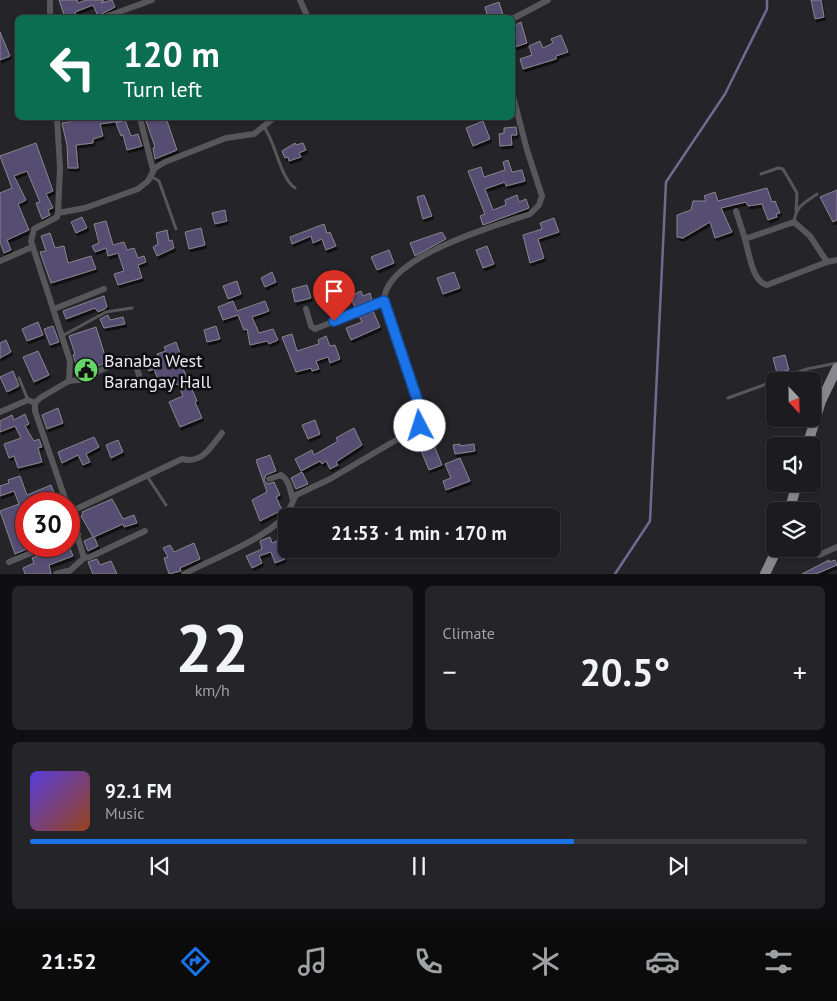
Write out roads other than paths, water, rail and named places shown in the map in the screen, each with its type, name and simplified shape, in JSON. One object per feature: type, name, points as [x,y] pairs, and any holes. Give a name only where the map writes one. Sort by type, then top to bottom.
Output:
[{"type":"main road","points":[[810,437],[821,401],[837,368]]},
{"type":"main road","points":[[765,574],[773,557]]},
{"type":"street","points":[[50,0],[50,15]]},
{"type":"street","points":[[110,15],[152,0]]},
{"type":"street","points":[[300,0],[307,15]]},
{"type":"street","points":[[515,17],[548,0]]},
{"type":"street","points":[[184,574],[238,547],[277,524],[287,513],[296,495],[330,479],[416,430],[424,421],[384,301],[384,293],[388,282],[419,256],[530,214],[539,205],[542,196],[515,104]]},
{"type":"street","points":[[57,120],[60,168],[58,214]]},
{"type":"street","points":[[140,120],[152,173]]},
{"type":"street","points":[[69,381],[70,361],[32,246],[31,234],[34,228],[57,217],[58,214],[85,208],[138,189],[165,162],[226,138],[254,134],[272,120]]},
{"type":"street","points":[[736,211],[755,270],[760,282],[764,284],[768,285],[837,260]]},
{"type":"street","points":[[745,239],[794,222],[810,236],[828,262]]},
{"type":"street","points":[[0,261],[32,246]]},
{"type":"street","points":[[54,308],[104,289]]},
{"type":"street","points":[[306,309],[311,326],[315,329],[384,301]]},
{"type":"street","points":[[63,492],[35,411],[35,403],[69,381],[95,374],[127,358],[135,361],[140,379]]},
{"type":"street","points":[[0,412],[28,400],[35,403]]},
{"type":"street","points":[[80,506],[182,459],[190,461],[202,457],[222,433]]},
{"type":"street","points":[[269,480],[281,475],[284,476],[289,484],[293,502]]},
{"type":"street","points":[[56,574],[67,572],[84,558],[97,555],[145,531]]},
{"type":"street","points":[[80,542],[84,558]]},
{"type":"street","points":[[821,554],[837,547]]},
{"type":"street","points":[[8,562],[20,557]]},
{"type":"lane","points":[[264,127],[272,138],[285,174],[295,188]]},
{"type":"lane","points":[[761,174],[778,168],[783,169],[798,193],[794,222]]},
{"type":"lane","points":[[152,173],[159,182],[176,229]]},
{"type":"lane","points":[[796,211],[801,205],[817,194]]},
{"type":"lane","points":[[62,336],[106,312],[132,308]]},
{"type":"lane","points":[[728,398],[807,369],[837,363]]},
{"type":"lane","points":[[19,378],[28,400]]},
{"type":"lane","points":[[147,476],[166,506]]},
{"type":"waterway","points":[[615,574],[650,521],[666,182],[725,94],[767,9],[767,0]]},
{"type":"place","name":"Banaba West Barangay Hall","points":[[86,370]]}]
